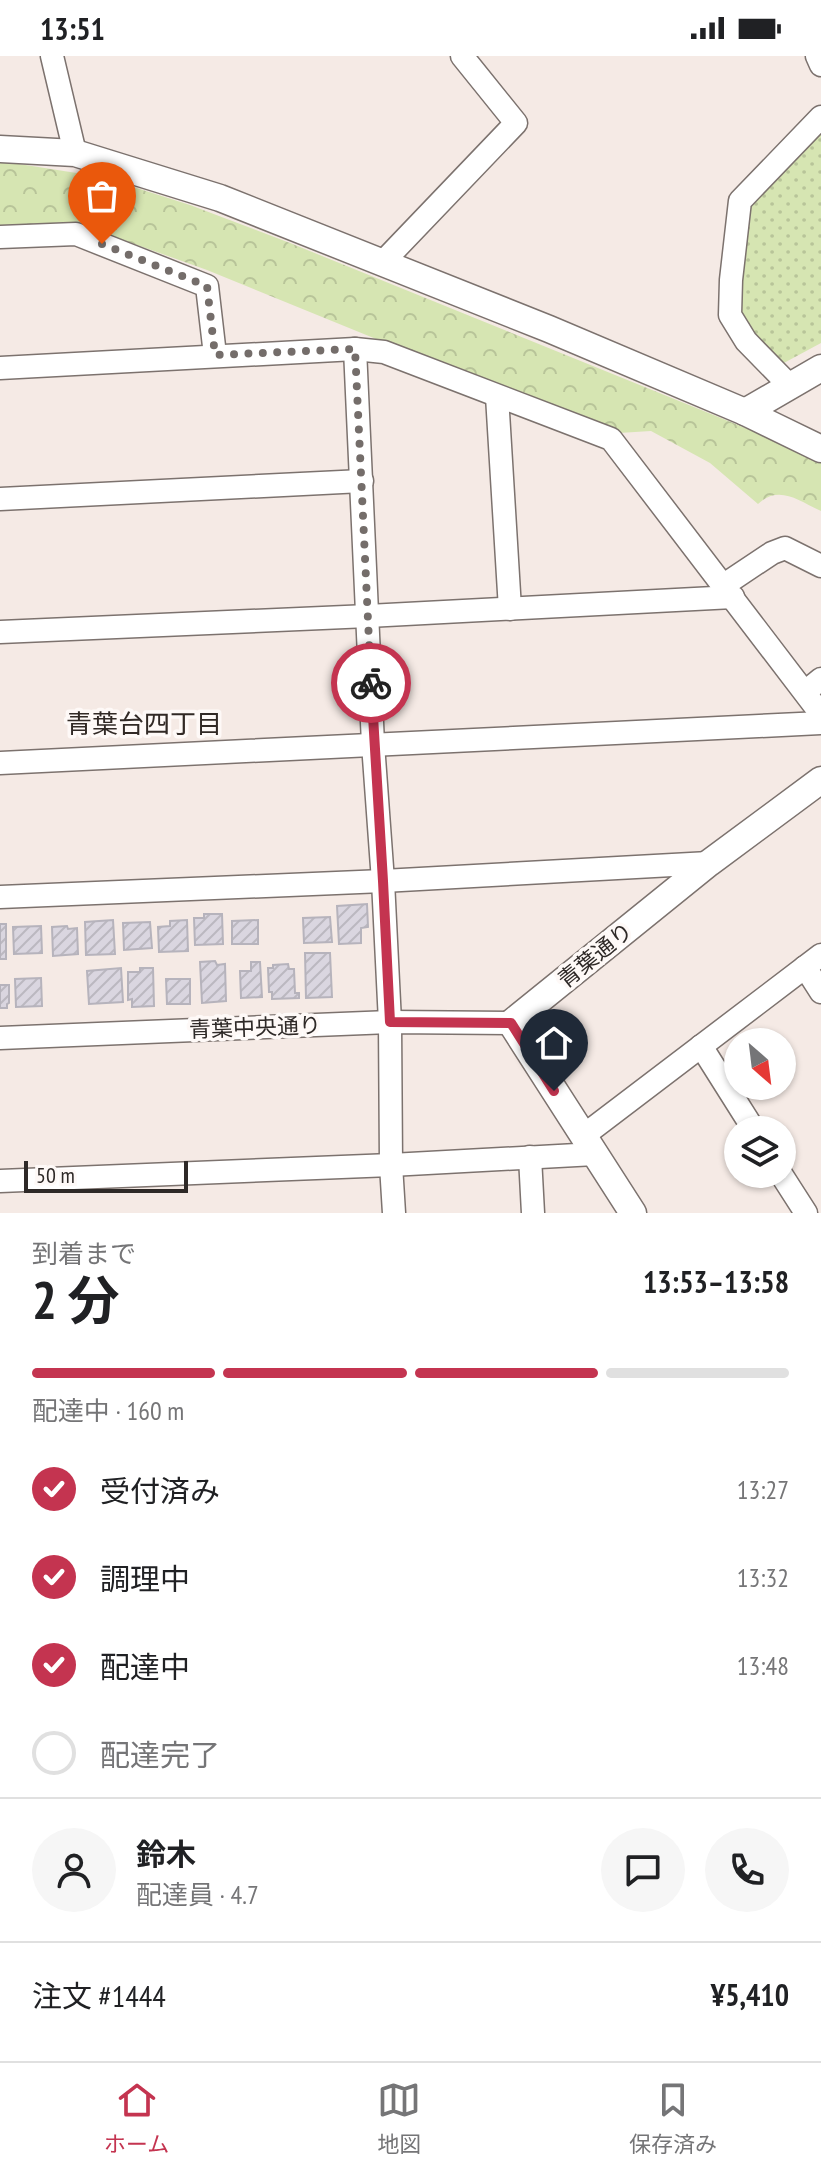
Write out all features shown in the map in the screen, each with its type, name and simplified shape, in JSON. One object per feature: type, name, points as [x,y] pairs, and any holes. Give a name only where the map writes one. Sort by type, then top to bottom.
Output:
[{"type":"street","points":[[52,56],[75,153]]},
{"type":"street","points":[[383,262],[516,123],[462,56]]},
{"type":"street","points":[[817,56],[821,65]]},
{"type":"street","points":[[789,385],[746,341],[730,315],[740,201],[821,117]]},
{"type":"street","points":[[0,149],[75,153],[220,198],[549,329],[745,412],[821,449]]},
{"type":"street","points":[[0,237],[76,234],[207,286],[215,355]]},
{"type":"street","points":[[355,349],[373,744],[390,1022],[394,1213]]},
{"type":"street","points":[[0,368],[355,349],[384,352],[611,439],[729,591],[813,685],[821,714]]},
{"type":"street","points":[[745,412],[821,368]]},
{"type":"street","points":[[497,396],[510,609]]},
{"type":"street","points":[[0,499],[362,481]]},
{"type":"street","points":[[0,632],[510,609],[729,591],[772,553],[785,548],[821,566]]},
{"type":"street","points":[[0,763],[821,723]]},
{"type":"street","name":"青葉通り","points":[[511,1023],[709,863],[821,780]]},
{"type":"street","points":[[0,897],[709,863]]},
{"type":"street","points":[[0,1181],[530,1157],[589,1145],[701,1046],[813,961],[821,992]]},
{"type":"street","name":"青葉中央通り","points":[[0,1038],[390,1022],[511,1023]]},
{"type":"street","points":[[511,1023],[633,1213]]},
{"type":"street","points":[[701,1046],[745,1116]]},
{"type":"street","points":[[530,1157],[533,1213]]},
{"type":"street","points":[[790,1188],[806,1213]]},
{"type":"green space","points":[[821,128],[821,343],[782,364],[756,341],[735,307],[750,197]]},
{"type":"green space","points":[[0,161],[102,177],[190,205],[780,442],[821,460],[821,511],[781,495],[766,498],[758,504],[710,463],[651,431],[619,433],[207,270],[73,222],[0,226]]},
{"type":"building","points":[[367,904],[368,927],[361,928],[361,943],[339,944],[337,906]]},
{"type":"building","points":[[204,914],[222,914],[223,944],[195,945],[194,918],[204,918]]},
{"type":"building","points":[[330,917],[332,942],[304,943],[303,918]]},
{"type":"building","points":[[113,920],[115,954],[86,955],[85,922]]},
{"type":"building","points":[[187,920],[188,951],[159,952],[158,927],[170,926],[170,921]]},
{"type":"building","points":[[258,920],[258,944],[232,944],[232,921]]},
{"type":"building","points":[[150,922],[152,948],[124,950],[123,923]]},
{"type":"building","points":[[0,924],[6,924],[6,959],[0,959]]},
{"type":"building","points":[[41,926],[42,953],[14,954],[13,927]]},
{"type":"building","points":[[67,926],[68,929],[77,928],[78,954],[53,956],[52,927]]},
{"type":"building","points":[[305,953],[330,953],[332,997],[306,998]]},
{"type":"building","points":[[215,961],[217,965],[225,964],[226,1001],[202,1003],[200,962]]},
{"type":"building","points":[[251,962],[260,962],[262,997],[241,998],[240,971],[251,971]]},
{"type":"building","points":[[288,964],[289,969],[294,969],[295,993],[299,993],[299,998],[272,999],[268,968]]},
{"type":"building","points":[[121,968],[123,1002],[89,1004],[87,971]]},
{"type":"building","points":[[140,968],[153,968],[154,1006],[132,1007],[132,999],[128,1000],[128,972],[140,972]]},
{"type":"building","points":[[41,978],[42,1006],[16,1007],[15,979]]},
{"type":"building","points":[[166,979],[190,979],[190,1004],[167,1004]]},
{"type":"building","points":[[0,985],[9,985],[7,1008],[0,1008]]},
{"type":"way so far","points":[[102,244],[207,286],[215,355],[355,349],[371,683]]},
{"type":"district","name":"青葉台四丁目","points":[[144,724]]},
{"type":"route","points":[[371,683],[390,1022],[511,1023],[554,1091]]}]
